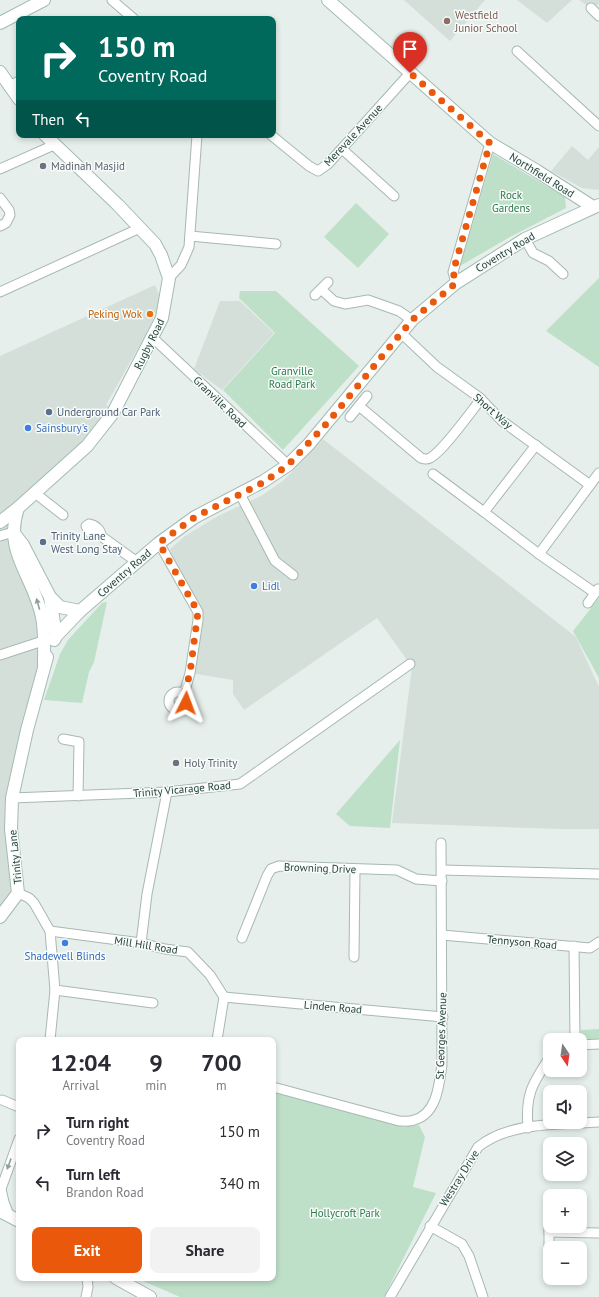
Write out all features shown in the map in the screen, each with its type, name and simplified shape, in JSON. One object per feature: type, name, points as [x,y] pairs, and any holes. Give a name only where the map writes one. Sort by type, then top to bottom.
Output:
[{"type":"main road","points":[[0,23],[44,0]]},
{"type":"main road","name":"Northfield Road","points":[[328,0],[490,143],[596,206]]},
{"type":"main road","points":[[0,72],[14,84]]},
{"type":"main road","name":"Rugby Road","points":[[0,522],[18,508],[87,446],[113,413],[162,318],[169,278],[161,255],[155,244],[48,138]]},
{"type":"main road","name":"Coventry Road","points":[[56,636],[80,611],[159,543],[195,517],[264,482],[288,465],[328,422],[412,320],[456,283],[525,239],[596,206]]},
{"type":"main road","points":[[18,508],[14,520],[13,532],[25,548],[50,597],[60,607],[80,611]]},
{"type":"main road","name":"Trinity Lane","points":[[13,532],[14,547],[36,596],[42,618],[44,664]]},
{"type":"main road","points":[[50,597],[56,636]]},
{"type":"main road","name":"Trinity Lane","points":[[18,894],[11,829],[12,798],[27,730],[44,664],[56,636]]},
{"type":"main road","points":[[0,917],[18,894]]},
{"type":"main road","points":[[121,1281],[150,1297]]},
{"type":"street","points":[[112,0],[131,16]]},
{"type":"street","points":[[591,8],[599,16]]},
{"type":"street","points":[[517,50],[599,126]]},
{"type":"street","name":"Merevale Avenue","points":[[275,138],[309,166],[318,171],[328,164],[410,73]]},
{"type":"street","points":[[169,278],[186,256],[190,236],[197,138]]},
{"type":"street","points":[[456,283],[453,272],[490,143]]},
{"type":"street","points":[[0,169],[54,144]]},
{"type":"street","points":[[342,149],[394,196]]},
{"type":"street","points":[[0,198],[2,204],[9,210],[10,214],[6,223],[0,226]]},
{"type":"street","points":[[0,292],[140,228]]},
{"type":"street","points":[[190,236],[276,244]]},
{"type":"street","points":[[525,239],[533,253],[550,261],[563,274]]},
{"type":"street","points":[[328,282],[318,292],[334,301],[345,304],[368,300],[399,311],[412,320]]},
{"type":"street","name":"Short Way","points":[[400,333],[437,367],[481,399],[502,421],[536,444],[590,485]]},
{"type":"street","name":"Granville Road","points":[[153,338],[288,465]]},
{"type":"street","points":[[350,417],[367,396]]},
{"type":"street","points":[[359,406],[421,458],[426,460],[431,458],[445,443],[481,399]]},
{"type":"street","points":[[484,512],[536,444]]},
{"type":"street","points":[[539,554],[599,473]]},
{"type":"street","points":[[433,474],[539,554],[597,591],[588,602]]},
{"type":"street","points":[[35,493],[63,516]]},
{"type":"street","points":[[240,494],[275,561],[294,574]]},
{"type":"street","points":[[0,536],[13,532]]},
{"type":"street","points":[[101,536],[137,562]]},
{"type":"street","points":[[159,543],[198,612],[190,673],[184,694]]},
{"type":"street","name":"Coventry Road","points":[[0,655],[44,642],[56,636]]},
{"type":"street","name":"Trinity Vicarage Road","points":[[12,798],[167,792],[240,784],[410,664]]},
{"type":"street","points":[[63,740],[79,742],[78,796]]},
{"type":"street","points":[[141,943],[147,894],[167,792]]},
{"type":"street","name":"St Georges Avenue","points":[[276,1088],[399,1121],[415,1120],[432,1108],[439,1089],[442,1065],[443,1017],[441,843]]},
{"type":"street","name":"Browning Drive","points":[[242,938],[267,876],[271,869],[279,866],[355,870],[397,870],[416,879],[442,881]]},
{"type":"street","points":[[354,957],[355,870]]},
{"type":"street","points":[[442,870],[599,874]]},
{"type":"street","name":"Trinity Lane","points":[[18,894],[29,898],[34,902],[50,931],[55,990],[50,1037]]},
{"type":"street","name":"Mill Hill Road","points":[[50,931],[141,943],[165,949],[188,952],[210,975],[224,997]]},
{"type":"street","name":"Tennyson Road","points":[[442,935],[590,948],[599,942]]},
{"type":"street","points":[[574,946],[575,1033]]},
{"type":"street","points":[[55,990],[153,1003]]},
{"type":"street","points":[[217,1037],[224,997]]},
{"type":"street","name":"Linden Road","points":[[224,997],[443,1017]]},
{"type":"street","points":[[587,1045],[599,1044]]},
{"type":"street","points":[[528,1128],[527,1101],[534,1081],[543,1068]]},
{"type":"street","points":[[2,1100],[16,1106]]},
{"type":"street","name":"Westray Drive","points":[[390,1297],[430,1226],[478,1147],[496,1136],[528,1128],[599,1122]]},
{"type":"street","points":[[9,1216],[1,1189],[16,1147]]},
{"type":"street","points":[[430,1226],[462,1244],[469,1256],[483,1297]]},
{"type":"street","points":[[587,1233],[599,1233]]},
{"type":"street","points":[[86,1297],[87,1281]]},
{"type":"shaded area","name":"Westfield Junior School","points":[[404,0],[485,0],[450,41]]},
{"type":"shaded area","points":[[517,0],[572,0],[547,23]]},
{"type":"shaded area","points":[[579,0],[599,0],[599,4],[591,8]]},
{"type":"shaded area","points":[[572,146],[588,160],[599,147],[599,190],[582,188],[551,171]]},
{"type":"shaded area","points":[[155,285],[159,295],[157,310],[146,334],[106,405],[114,410],[24,501],[13,532],[43,642],[12,798],[18,883],[0,917],[0,356]]},
{"type":"shaded area","points":[[220,301],[240,301],[274,333],[222,390],[194,369]]},
{"type":"shaded area","points":[[323,439],[576,637],[599,687],[599,829],[392,823],[412,667],[377,618],[244,710],[233,694],[233,680],[190,673],[198,620],[172,565],[170,549],[185,536],[218,516],[261,496],[284,480]]},
{"type":"green space","name":"Rock Gardens","points":[[493,154],[565,197],[566,208],[510,237],[460,266]]},
{"type":"green space","points":[[356,203],[389,234],[358,268],[324,237]]},
{"type":"green space","points":[[599,278],[599,367],[546,331]]},
{"type":"green space","name":"Granville Road Park","points":[[240,291],[276,291],[359,366],[283,450],[223,390],[275,333],[239,298]]},
{"type":"green space","points":[[599,598],[599,678],[573,631]]},
{"type":"green space","points":[[107,602],[94,662],[89,672],[82,703],[44,700],[60,654],[68,640],[102,603]]},
{"type":"green space","points":[[400,740],[390,828],[350,826],[336,814]]},
{"type":"green space","points":[[599,1029],[599,1040],[587,1040],[587,1033],[581,1033],[581,1030]]},
{"type":"green space","name":"Hollycroft Park","points":[[276,1093],[405,1127],[419,1125],[425,1137],[413,1187],[436,1193],[384,1297],[180,1297],[143,1281],[276,1281]]},
{"type":"place","name":"Westfield Junior School","points":[[447,21]]},
{"type":"place","name":"Madinah Masjid","points":[[43,166]]},
{"type":"place","name":"Peking Wok","points":[[150,314]]},
{"type":"place","name":"Underground Car Park","points":[[49,412]]},
{"type":"place","name":"Sainsbury's","points":[[28,428]]},
{"type":"place","name":"Trinity Lane West Long Stay","points":[[43,542]]},
{"type":"place","name":"Lidl","points":[[254,586]]},
{"type":"place","name":"Holy Trinity","points":[[176,763]]},
{"type":"place","name":"Shadewell Blinds","points":[[65,943]]},
{"type":"route","points":[[186,703],[187,700],[184,694],[187,688],[190,673],[198,612],[159,543],[195,517],[264,482],[288,465],[328,422],[400,333],[412,320],[456,283],[453,272],[490,143],[410,73]]}]
